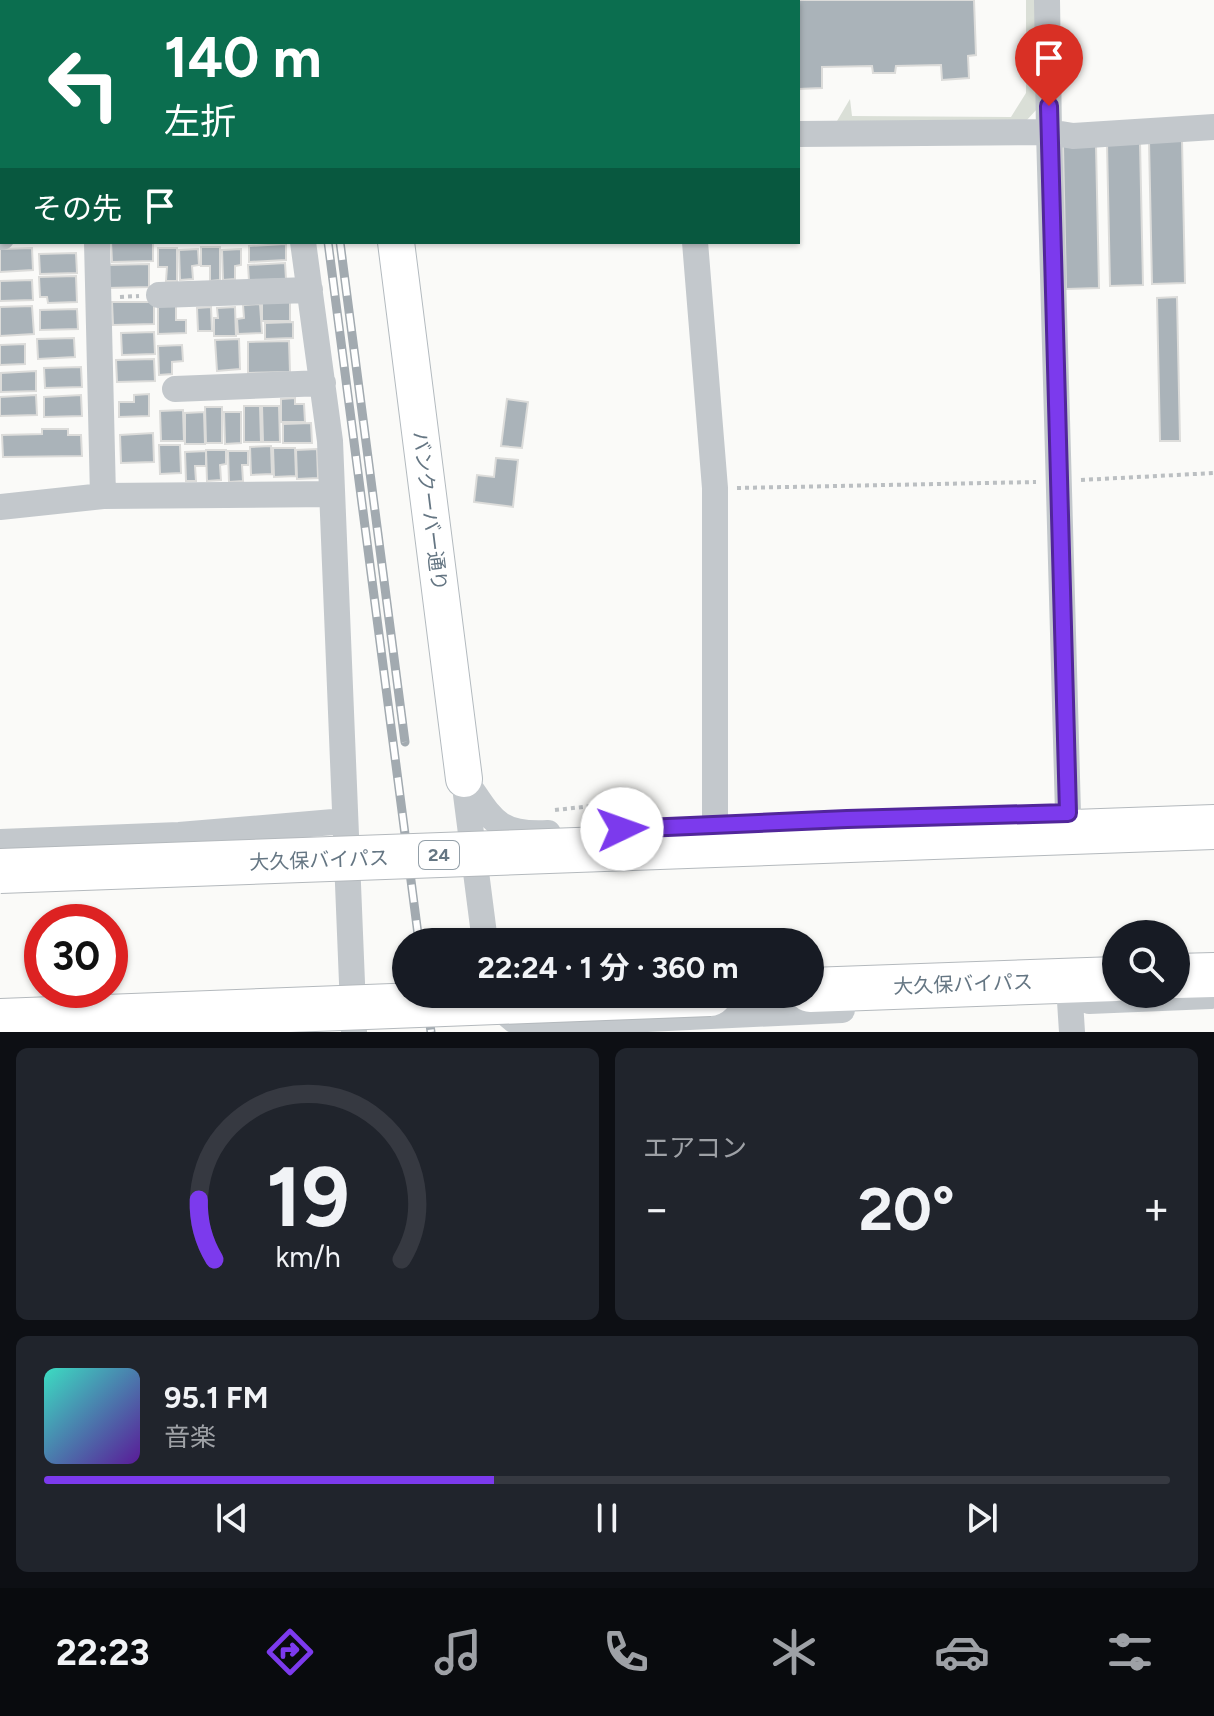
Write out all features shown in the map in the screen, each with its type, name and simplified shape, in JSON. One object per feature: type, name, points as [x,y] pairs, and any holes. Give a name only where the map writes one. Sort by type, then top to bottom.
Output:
[{"type":"highway","name":"大久保バイパス","points":[[0,871],[1214,827]]},
{"type":"highway","points":[[1190,976],[1214,975]]},
{"type":"highway","name":"大久保バイパス","points":[[824,989],[1102,979]]},
{"type":"highway","points":[[0,1021],[392,1006]]},
{"type":"street","points":[[1047,0],[1068,813]]},
{"type":"street","points":[[800,134],[1049,132],[1073,136],[1214,127]]},
{"type":"street","points":[[97,244],[103,496]]},
{"type":"street","points":[[303,244],[323,383],[332,494],[354,1032]]},
{"type":"street","name":"バンクーバー通り","points":[[396,244],[464,779]]},
{"type":"street","points":[[695,244],[715,488],[715,825]]},
{"type":"street","points":[[159,295],[310,290]]},
{"type":"street","points":[[175,389],[323,383]]},
{"type":"street","points":[[0,507],[103,496],[332,494]]},
{"type":"street","points":[[464,779],[497,825],[529,834],[1068,813],[1214,811]]},
{"type":"street","points":[[464,779],[483,928]]},
{"type":"street","points":[[0,842],[179,835],[257,826],[345,821]]},
{"type":"street","points":[[499,1008],[514,1020],[539,1024],[1214,996]]},
{"type":"street","points":[[1070,1001],[1072,1032]]},
{"type":"path","points":[[97,297],[159,295]]},
{"type":"path","points":[[715,488],[1061,481],[1214,473]]},
{"type":"shaded area","points":[[1026,0],[1035,0],[1037,109],[1026,121],[837,121],[850,99],[852,116],[1011,117],[1026,93]]},
{"type":"building","points":[[800,0],[974,0],[976,55],[968,56],[969,78],[942,80],[941,65],[896,66],[895,73],[873,73],[872,66],[822,67],[822,88],[800,89]]},
{"type":"building","points":[[1182,140],[1185,283],[1152,284],[1149,141]]},
{"type":"building","points":[[1140,142],[1143,285],[1110,286],[1107,143]]},
{"type":"building","points":[[1096,145],[1099,288],[1066,289],[1063,146]]},
{"type":"building","points":[[111,244],[153,244],[153,261],[112,262]]},
{"type":"building","points":[[286,244],[286,260],[249,262],[249,246]]},
{"type":"building","points":[[201,247],[220,247],[220,280],[210,281],[210,266],[201,266]]},
{"type":"building","points":[[32,248],[33,270],[0,272],[0,249]]},
{"type":"building","points":[[158,248],[177,248],[177,281],[166,281],[167,267],[158,267]]},
{"type":"building","points":[[198,249],[199,265],[192,266],[193,279],[180,280],[179,250]]},
{"type":"building","points":[[241,249],[241,265],[235,266],[235,279],[223,280],[222,250]]},
{"type":"building","points":[[76,253],[77,273],[40,274],[39,254]]},
{"type":"building","points":[[285,263],[286,279],[249,281],[248,265]]},
{"type":"building","points":[[149,264],[149,287],[108,288],[107,265]]},
{"type":"building","points":[[76,276],[77,302],[48,303],[47,297],[40,297],[39,277]]},
{"type":"building","points":[[32,280],[33,300],[0,301],[0,281]]},
{"type":"building","points":[[1177,297],[1180,441],[1160,441],[1157,298]]},
{"type":"building","points":[[112,302],[154,302],[154,324],[113,325]]},
{"type":"building","points":[[262,302],[290,302],[290,321],[262,321]]},
{"type":"building","points":[[260,304],[262,333],[238,334],[237,319],[244,318],[243,305]]},
{"type":"building","points":[[158,305],[176,305],[176,320],[186,320],[186,333],[158,334]]},
{"type":"building","points":[[32,306],[34,334],[0,336],[0,307]]},
{"type":"building","points":[[211,307],[212,331],[198,331],[197,308]]},
{"type":"building","points":[[235,307],[236,336],[214,336],[217,308]]},
{"type":"building","points":[[77,309],[78,329],[40,330],[40,310]]},
{"type":"building","points":[[293,322],[293,338],[265,339],[265,323]]},
{"type":"building","points":[[154,332],[155,354],[122,355],[121,333]]},
{"type":"building","points":[[74,338],[75,357],[38,359],[37,339]]},
{"type":"building","points":[[239,339],[240,369],[217,371],[215,340]]},
{"type":"building","points":[[289,341],[290,372],[248,373],[248,342]]},
{"type":"building","points":[[25,344],[25,364],[0,365],[0,345]]},
{"type":"building","points":[[182,345],[183,361],[172,362],[172,374],[159,375],[158,346]]},
{"type":"building","points":[[154,359],[155,381],[117,382],[116,360]]},
{"type":"building","points":[[81,367],[82,387],[45,388],[44,368]]},
{"type":"building","points":[[36,371],[36,391],[1,392],[1,373]]},
{"type":"building","points":[[149,394],[149,416],[119,417],[119,402],[134,402],[134,395]]},
{"type":"building","points":[[36,395],[37,415],[0,416],[0,397]]},
{"type":"building","points":[[81,395],[82,416],[44,417],[44,397]]},
{"type":"building","points":[[295,398],[295,404],[304,404],[305,422],[281,422],[281,399]]},
{"type":"building","points":[[507,399],[528,402],[522,448],[501,446]]},
{"type":"building","points":[[244,406],[260,406],[261,442],[244,442]]},
{"type":"building","points":[[262,406],[279,406],[280,442],[263,442]]},
{"type":"building","points":[[205,407],[222,407],[222,443],[206,443]]},
{"type":"building","points":[[183,410],[184,441],[161,441],[160,411]]},
{"type":"building","points":[[204,412],[205,444],[185,444],[185,413]]},
{"type":"building","points":[[224,412],[241,412],[241,443],[225,444]]},
{"type":"building","points":[[311,423],[312,443],[283,443],[283,424]]},
{"type":"building","points":[[42,429],[68,429],[68,435],[81,435],[82,456],[3,457],[2,435],[42,434]]},
{"type":"building","points":[[153,433],[154,462],[121,463],[120,435]]},
{"type":"building","points":[[159,445],[180,445],[181,473],[160,474]]},
{"type":"building","points":[[271,446],[272,474],[251,475],[250,447]]},
{"type":"building","points":[[273,448],[295,448],[296,476],[274,477]]},
{"type":"building","points":[[317,449],[318,478],[297,479],[296,450]]},
{"type":"building","points":[[206,450],[226,450],[226,464],[220,465],[221,480],[207,481]]},
{"type":"building","points":[[206,451],[206,466],[195,466],[196,481],[186,481],[185,452]]},
{"type":"building","points":[[228,451],[248,451],[248,465],[242,465],[243,481],[229,482]]},
{"type":"building","points":[[496,458],[518,460],[513,507],[474,502],[477,475],[494,477]]},
{"type":"railway","points":[[328,244],[417,928]]},
{"type":"railway","points":[[340,244],[405,742]]},
{"type":"railway","points":[[428,1008],[431,1032]]},
{"type":"route","points":[[622,829],[1068,813],[1049,106]]}]
